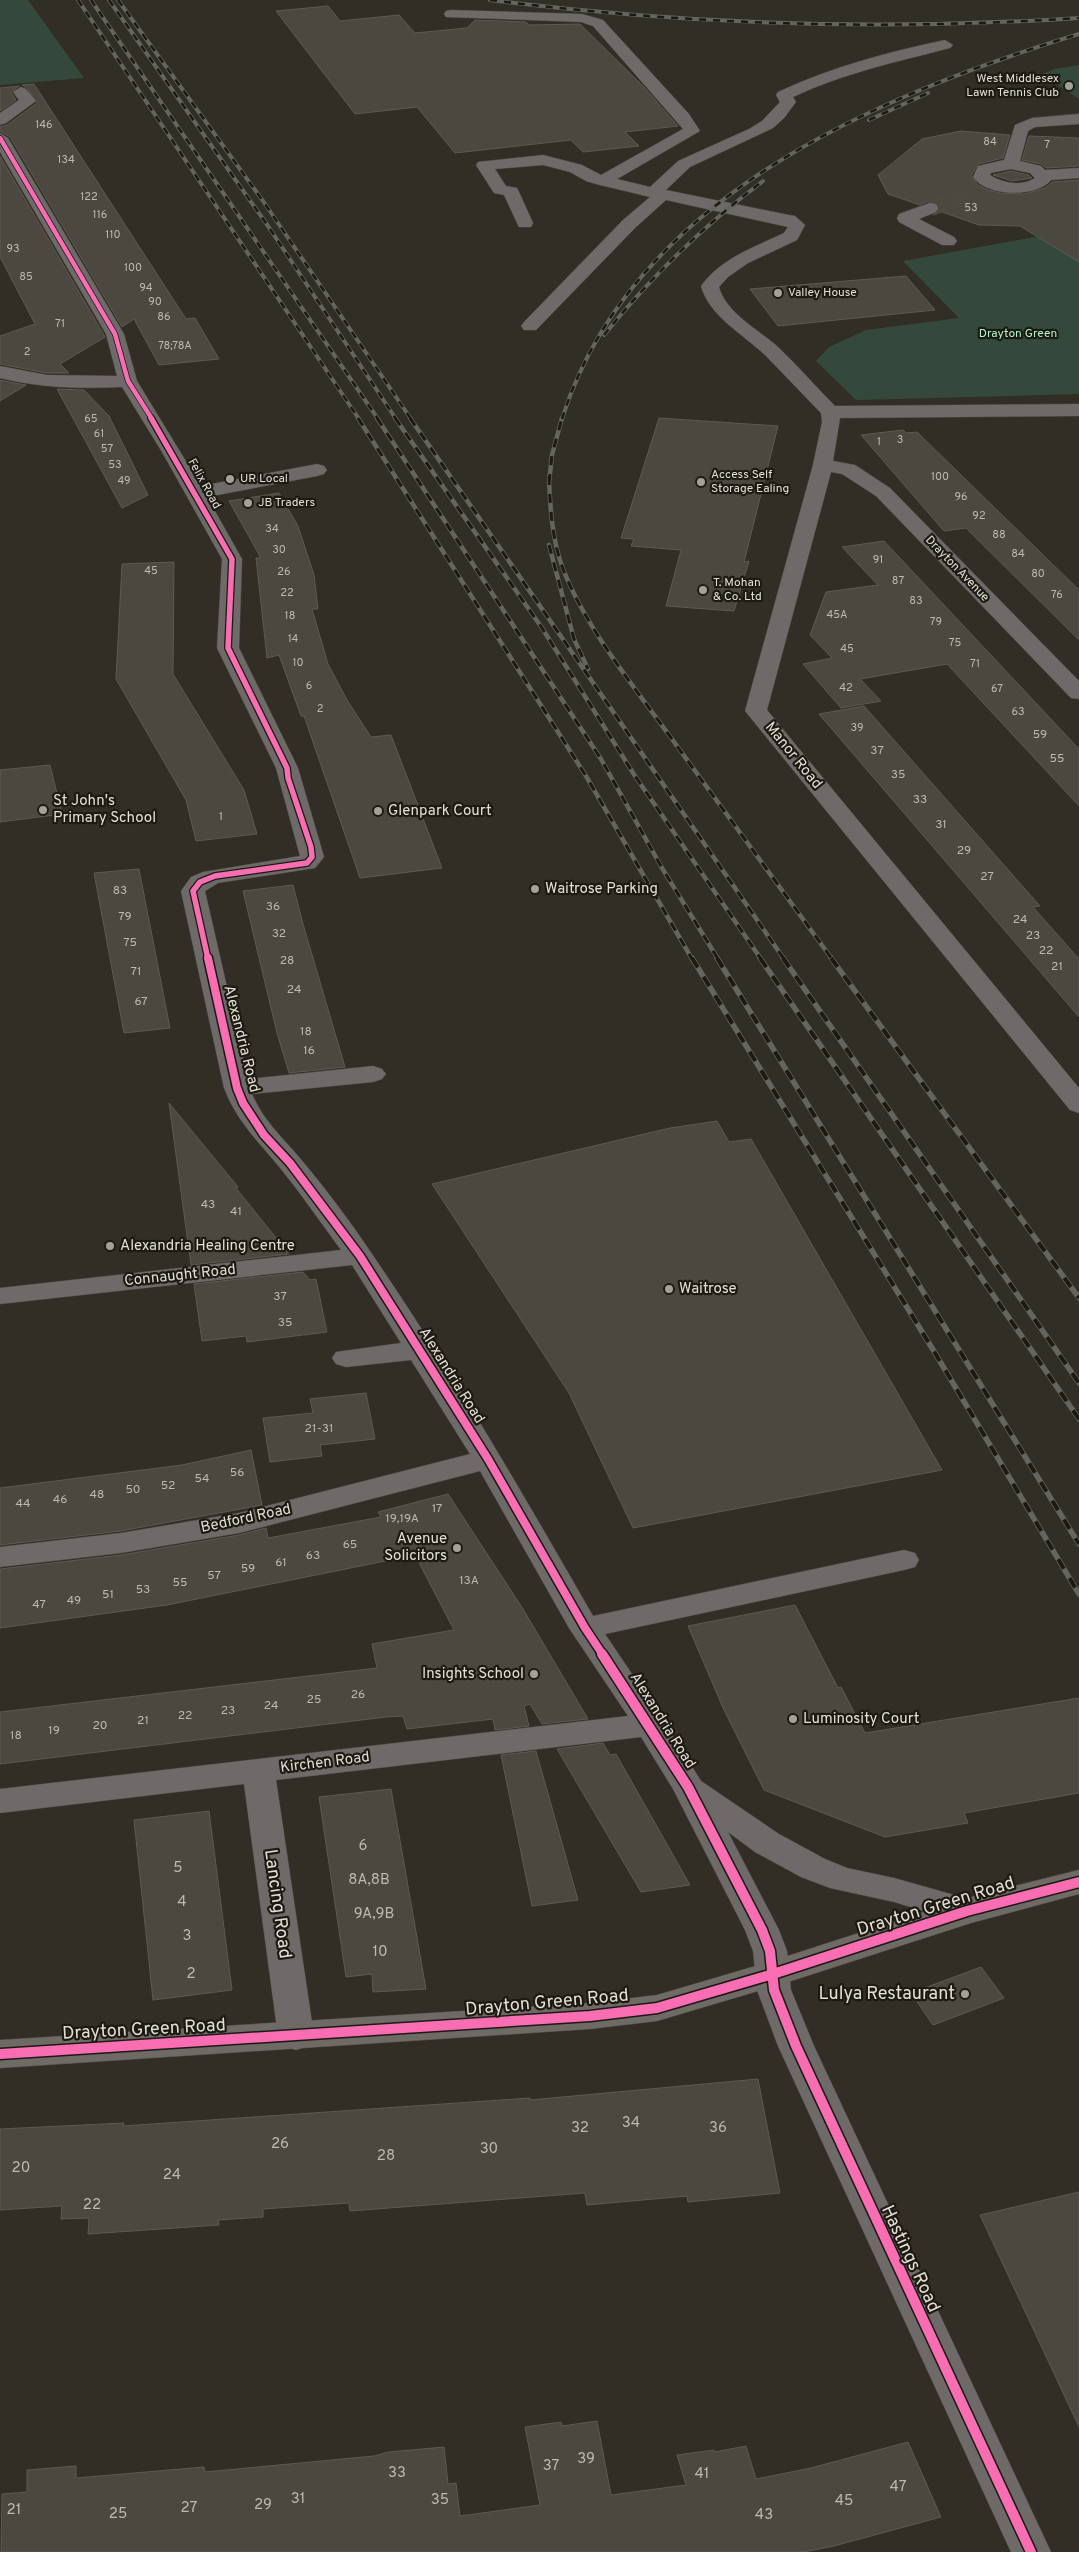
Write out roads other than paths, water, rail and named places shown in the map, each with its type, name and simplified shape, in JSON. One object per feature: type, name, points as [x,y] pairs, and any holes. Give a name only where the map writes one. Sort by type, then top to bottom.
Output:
[{"type":"main road","name":"Drayton Green Road","points":[[0,2054],[590,2016],[657,2008],[773,1974],[967,1911],[1066,1885]]},
{"type":"street","points":[[451,14],[582,18],[598,23],[683,117],[692,131],[602,180]]},
{"type":"street","points":[[530,326],[658,194],[684,164],[754,133],[768,124],[783,110],[788,102],[784,95],[824,76],[896,54],[945,45]]},
{"type":"street","points":[[0,120],[28,101],[21,92]]},
{"type":"street","points":[[1011,164],[1021,128],[1032,123],[1079,119]]},
{"type":"street","name":"Felix Road","points":[[0,138],[115,334],[128,381],[232,559],[228,648],[287,768],[288,778],[311,847],[312,856],[307,864]]},
{"type":"street","points":[[525,223],[511,192],[500,188],[484,165],[543,160],[576,168],[592,178],[658,194],[789,220],[797,225],[791,236],[742,259],[722,273],[710,286],[713,298],[771,351],[830,412],[1079,410]]},
{"type":"street","points":[[1044,175],[1042,181],[1030,186],[1010,187],[991,184],[980,177],[984,170],[1011,164],[1035,169],[1044,175],[1079,173]]},
{"type":"street","points":[[975,191],[991,184]]},
{"type":"street","points":[[930,208],[905,218],[948,241]]},
{"type":"street","points":[[0,372],[53,382],[76,384],[128,381]]},
{"type":"street","name":"Manor Road","points":[[830,412],[831,422],[823,465],[756,711],[1079,1105]]},
{"type":"street","name":"Drayton Avenue","points":[[823,465],[848,469],[882,492],[1079,693]]},
{"type":"street","points":[[195,493],[317,470]]},
{"type":"street","name":"Alexandria Road","points":[[307,864],[202,879],[196,884],[193,891],[237,1088],[243,1103],[264,1135],[290,1163],[360,1256],[488,1459],[585,1628],[650,1725],[688,1787],[762,1930],[770,1951],[773,1974]]},
{"type":"street","points":[[237,1088],[373,1074]]},
{"type":"street","name":"Connaught Road","points":[[0,1296],[360,1256]]},
{"type":"street","points":[[346,1358],[418,1350]]},
{"type":"street","name":"Bedford Road","points":[[0,1557],[121,1543],[239,1522],[488,1459]]},
{"type":"street","points":[[585,1628],[904,1560]]},
{"type":"street","name":"Kirchen Road","points":[[0,1802],[650,1725]]},
{"type":"street","name":"Lancing Road","points":[[258,1771],[296,2036]]},
{"type":"street","name":"Alexandria Road","points":[[688,1787],[766,1843],[813,1868],[842,1879],[894,1890],[967,1911]]},
{"type":"street","name":"Hastings Road","points":[[773,1974],[774,1990],[811,2082],[1031,2552]]},
{"type":"tunnel","points":[[930,208],[966,194]]},
{"type":"railway","points":[[78,0],[359,419]]},
{"type":"railway","points":[[91,0],[378,419]]},
{"type":"railway","points":[[109,0],[268,226],[396,419]]},
{"type":"railway","points":[[118,0],[263,201],[411,419]]},
{"type":"railway","points":[[490,0],[638,15],[784,23],[857,25],[931,24],[1079,18]]},
{"type":"railway","points":[[562,419],[596,342],[643,274],[702,216],[770,167],[844,125],[922,89],[1001,59],[1079,34]]},
{"type":"railway","points":[[869,120],[928,93]]},
{"type":"railway","points":[[604,335],[640,293],[679,253],[719,216],[763,181]]},
{"type":"railway","points":[[358,418],[586,776],[692,959]]},
{"type":"railway","points":[[377,418],[601,759],[662,868],[718,959]]},
{"type":"railway","points":[[395,418],[542,628],[635,776],[761,959]]},
{"type":"railway","points":[[410,418],[784,959]]},
{"type":"railway","points":[[549,481],[552,455],[562,418]]},
{"type":"railway","points":[[549,476],[549,481]]},
{"type":"railway","points":[[549,481],[556,547],[563,569],[584,613],[625,676],[832,959]]},
{"type":"railway","points":[[549,545],[574,639],[588,669]]},
{"type":"railway","points":[[692,958],[932,1348],[1079,1594]]},
{"type":"railway","points":[[717,958],[1079,1544]]},
{"type":"railway","points":[[760,958],[1079,1419]]},
{"type":"railway","points":[[783,958],[1079,1383]]},
{"type":"railway","points":[[831,958],[1079,1298]]},
{"type":"place","name":"West Middlesex Lawn Tennis Club","points":[[1069,86]]},
{"type":"place","name":"Valley House","points":[[778,293]]},
{"type":"place","name":"UR Local","points":[[230,479]]},
{"type":"place","name":"Access Self Storage Ealing","points":[[701,482]]},
{"type":"place","name":"JB Traders","points":[[248,503]]},
{"type":"place","name":"T. Mohan & Co. Ltd","points":[[703,590]]},
{"type":"place","name":"St John's Primary School","points":[[43,810]]},
{"type":"place","name":"Glenpark Court","points":[[378,811]]},
{"type":"place","name":"Waitrose Parking","points":[[535,889]]},
{"type":"place","name":"Alexandria Healing Centre","points":[[110,1246]]},
{"type":"place","name":"Waitrose","points":[[669,1289]]},
{"type":"place","name":"Avenue Solicitors","points":[[457,1548]]},
{"type":"place","name":"Insights School","points":[[534,1674]]},
{"type":"place","name":"Luminosity Court","points":[[793,1719]]},
{"type":"place","name":"Lulya Restaurant","points":[[965,1994]]},
{"type":"park label","name":"Drayton Green","points":[[1018,334]]}]
